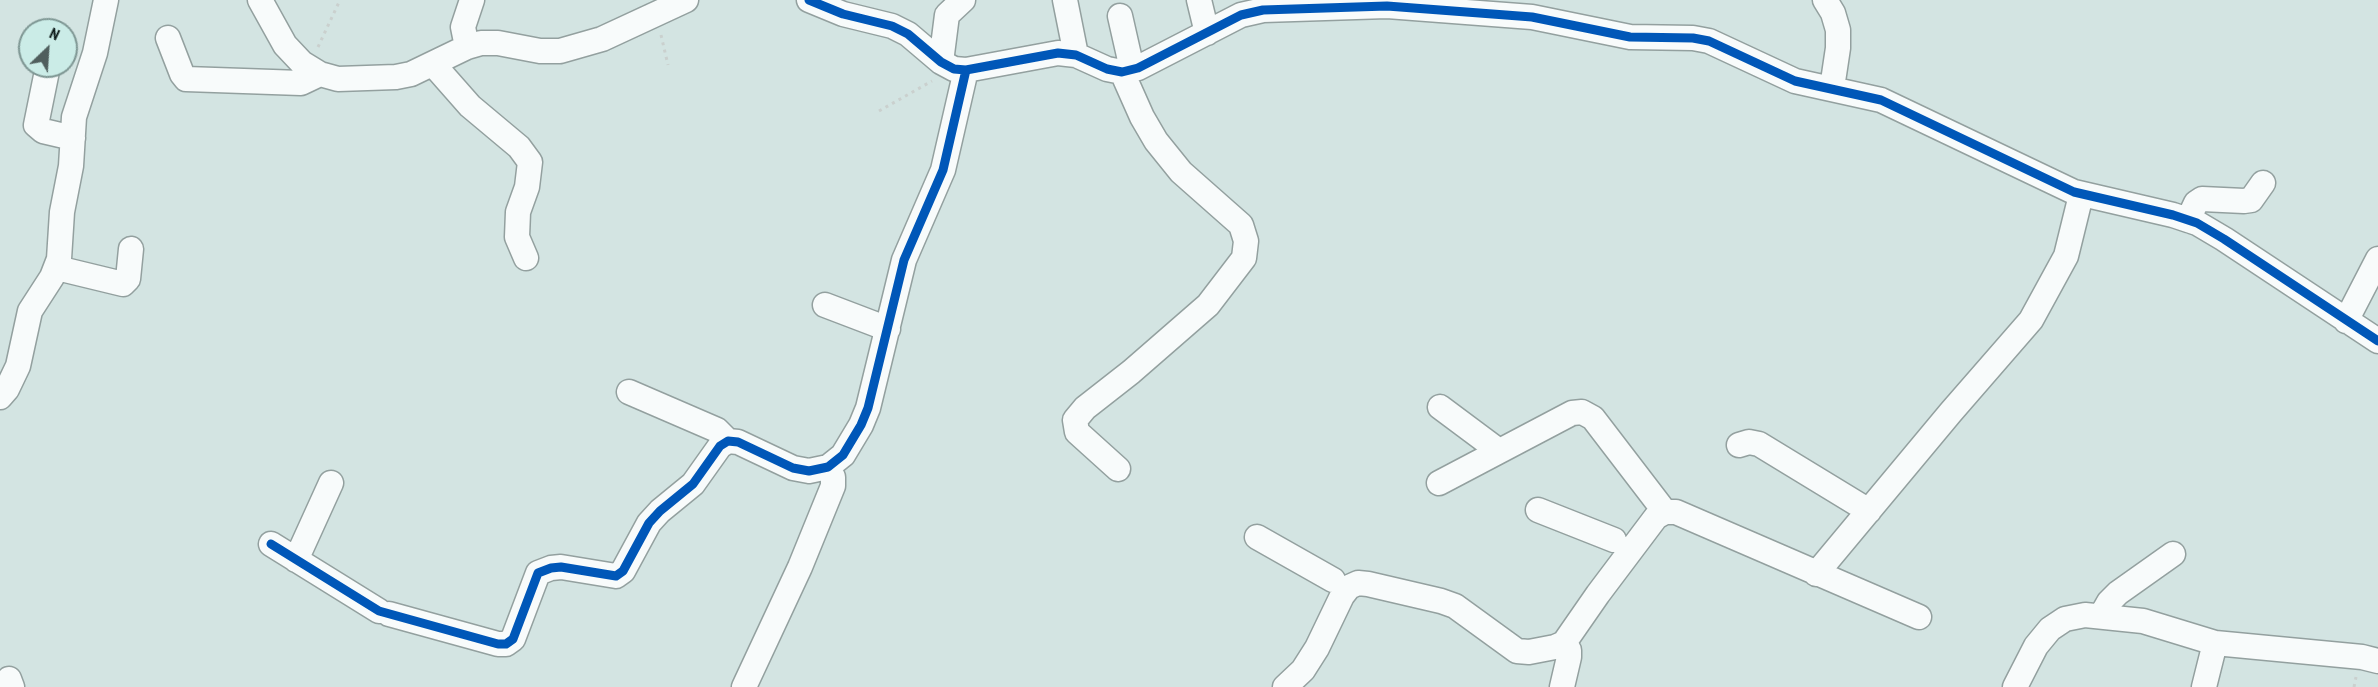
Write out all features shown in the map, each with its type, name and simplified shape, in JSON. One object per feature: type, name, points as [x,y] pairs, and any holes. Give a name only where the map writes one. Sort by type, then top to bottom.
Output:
[{"type":"street","points":[[0,397],[8,389],[18,366],[30,310],[57,268],[60,259],[62,212],[71,166],[77,104],[95,53],[106,0]]},
{"type":"street","points":[[260,0],[285,45],[302,63],[314,71],[338,79],[396,78],[411,74],[481,43],[498,42],[540,51],[560,51],[602,39],[686,0]]},
{"type":"street","points":[[468,47],[463,27],[472,0]]},
{"type":"street","points":[[809,0],[843,14],[892,26],[908,34],[954,67],[1058,53],[1076,55],[1107,69],[1127,70],[1241,15],[1263,10],[1386,3],[1455,6],[1532,17],[1630,37],[1693,38],[1709,41],[1796,81],[1881,100],[2081,195],[2188,220],[2224,239],[2378,341]]},
{"type":"street","points":[[271,544],[384,612],[498,644],[506,644],[513,639],[538,573],[561,567],[616,576],[623,571],[649,523],[693,484],[720,446],[728,441],[738,442],[793,468],[808,471],[828,467],[843,454],[861,425],[868,408],[904,260],[944,170],[954,67],[947,15],[963,0]]},
{"type":"street","points":[[1065,0],[1076,55]]},
{"type":"street","points":[[1199,0],[1207,33]]},
{"type":"street","points":[[1825,0],[1833,13],[1838,30],[1838,48],[1832,88]]},
{"type":"street","points":[[1118,469],[1077,432],[1076,420],[1085,408],[1131,372],[1208,305],[1244,258],[1246,241],[1240,225],[1181,172],[1156,141],[1142,117],[1127,70],[1120,16]]},
{"type":"street","points":[[168,38],[186,79],[301,83],[314,71]]},
{"type":"street","points":[[433,64],[470,106],[519,147],[530,162],[527,187],[518,213],[517,237],[526,258]]},
{"type":"street","points":[[46,78],[36,125],[43,131],[73,138]]},
{"type":"street","points":[[2188,220],[2196,202],[2202,199],[2251,200],[2263,183]]},
{"type":"street","points":[[1816,574],[2031,320],[2066,256],[2081,195]]},
{"type":"street","points":[[57,268],[123,284],[128,279],[131,249]]},
{"type":"street","points":[[2346,321],[2378,259]]},
{"type":"street","points":[[825,305],[888,329]]},
{"type":"street","points":[[629,392],[717,430],[728,441]]},
{"type":"street","points":[[1440,407],[1499,451]]},
{"type":"street","points":[[1439,483],[1572,413],[1582,412],[1593,418],[1665,512]]},
{"type":"street","points":[[1739,445],[1749,442],[1759,444],[1869,511]]},
{"type":"street","points":[[744,687],[800,567],[833,486],[834,477],[828,467]]},
{"type":"street","points":[[296,560],[330,483]]},
{"type":"street","points":[[1538,510],[1624,544]]},
{"type":"street","points":[[1257,537],[1341,584],[1368,584],[1441,601],[1466,613],[1517,651],[1529,652],[1556,647],[1564,643],[1624,544],[1665,512],[1676,513],[1920,617]]},
{"type":"street","points":[[2101,616],[2109,602],[2118,593],[2173,554]]},
{"type":"street","points":[[1285,687],[1303,670],[1317,648],[1342,596],[1341,584]]},
{"type":"street","points":[[2015,687],[2036,646],[2050,629],[2065,619],[2085,615],[2143,621],[2215,643],[2362,657],[2378,661]]},
{"type":"street","points":[[1562,687],[1569,657],[1569,650],[1564,643]]},
{"type":"street","points":[[2204,687],[2215,643]]},
{"type":"path","points":[[314,71],[340,0]]},
{"type":"path","points":[[656,14],[668,65]]},
{"type":"path","points":[[879,111],[954,67]]},
{"type":"cycle path","points":[[809,0],[843,14],[892,26],[908,34],[941,62],[954,69],[966,70],[1058,53],[1076,55],[1107,69],[1122,72],[1138,68],[1241,15],[1263,10],[1387,6],[1532,17],[1630,37],[1693,38],[1709,41],[1795,81],[1881,100],[2074,192],[2173,215],[2197,223],[2378,341]]},
{"type":"cycle path","points":[[271,544],[379,611],[498,644],[506,644],[513,639],[538,573],[561,567],[616,576],[623,571],[649,523],[693,484],[720,446],[728,441],[738,442],[793,468],[809,471],[828,467],[843,455],[861,425],[868,408],[904,260],[943,170],[966,70]]}]
